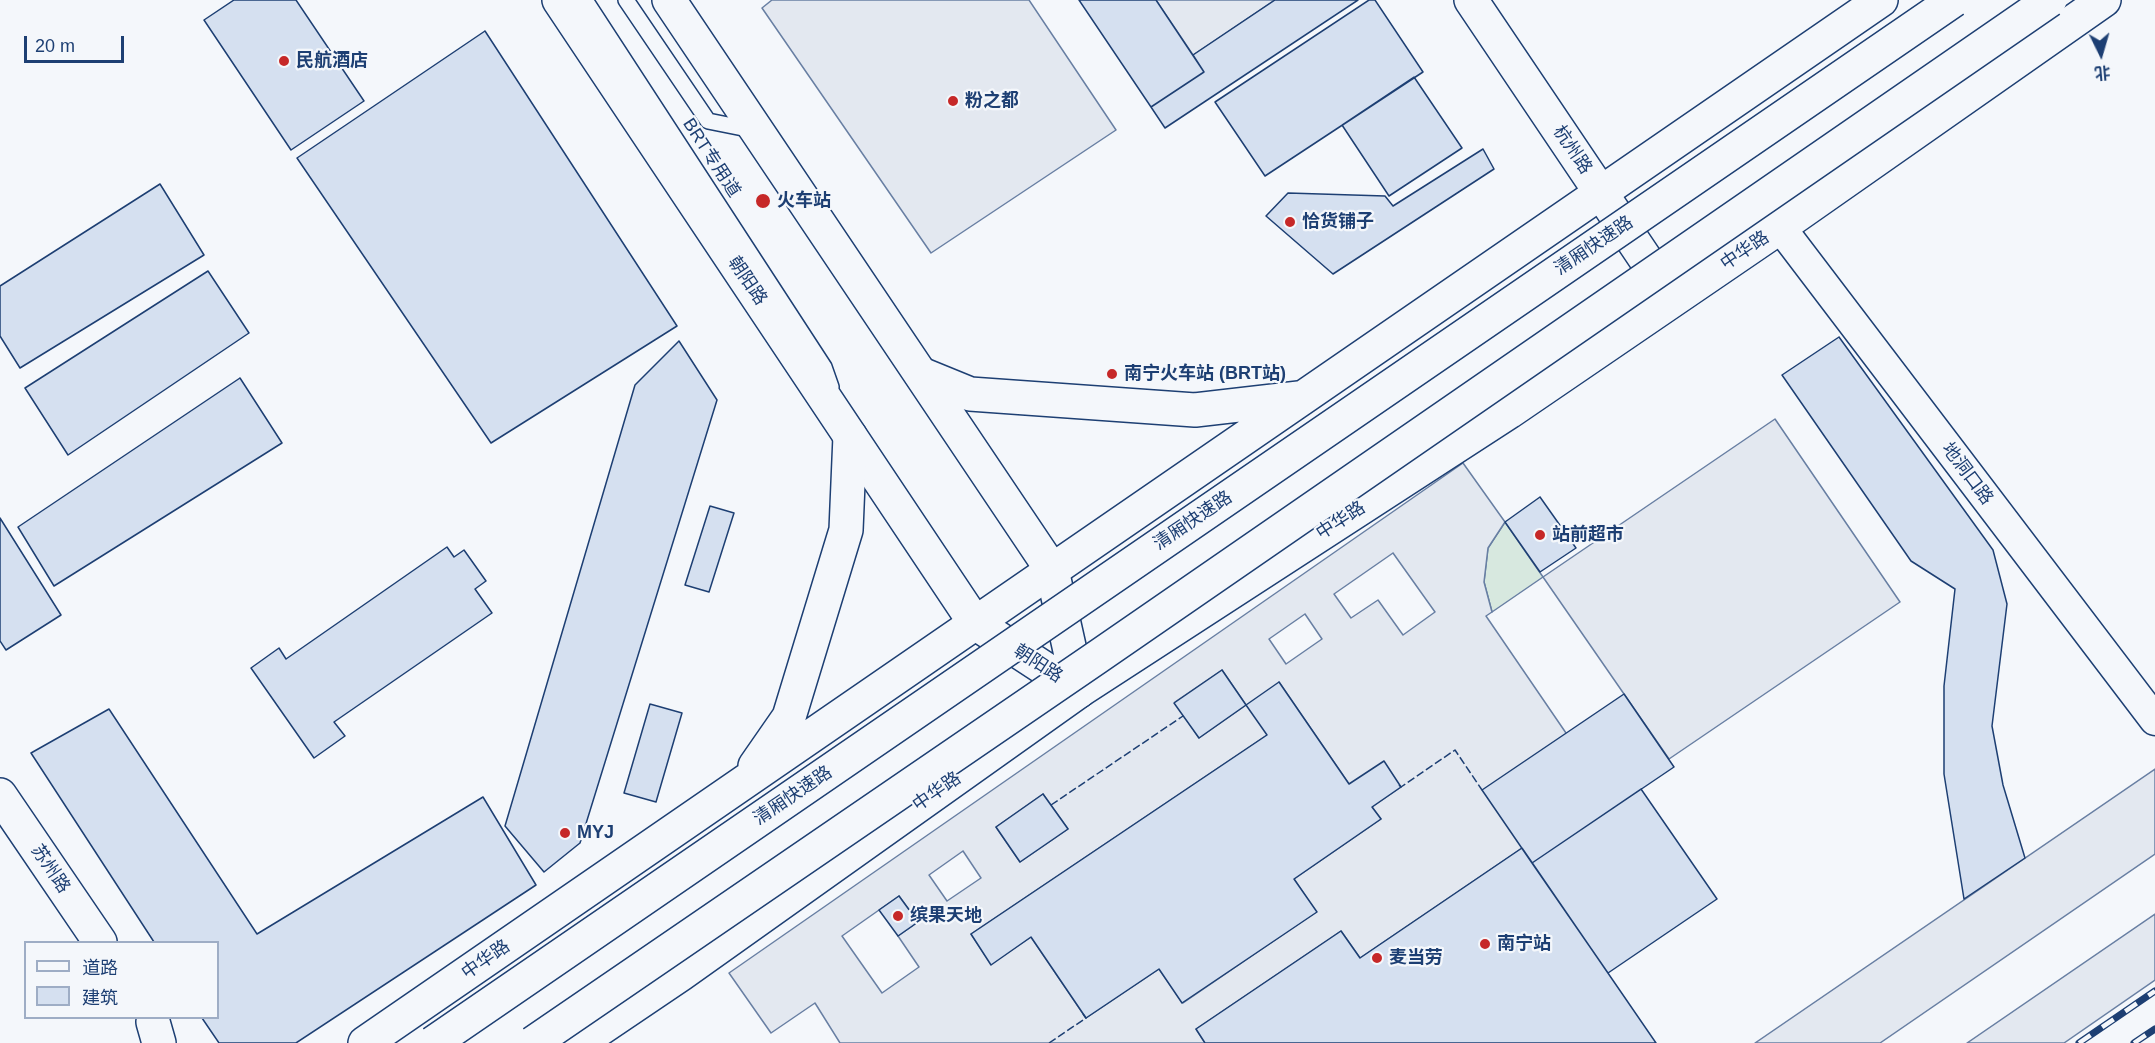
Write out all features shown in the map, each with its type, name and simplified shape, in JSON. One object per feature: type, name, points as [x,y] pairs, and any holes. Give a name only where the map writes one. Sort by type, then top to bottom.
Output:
[{"type":"main road","name":"朝阳路","points":[[559,0],[975,623],[1079,691]]},
{"type":"main road","name":"朝阳路","points":[[669,0],[1052,570],[1079,691]]},
{"type":"main road","name":"杭州路","points":[[1471,0],[1673,300]]},
{"type":"main road","name":"中华路","points":[[365,1043],[1881,0]]},
{"type":"main road","name":"清厢快速路","points":[[433,1043],[1954,0]]},
{"type":"main road","points":[[532,1043],[1165,611],[2050,0]]},
{"type":"main road","name":"中华路","points":[[579,1043],[681,974],[1079,691],[1509,412],[1780,227],[2104,0]]},
{"type":"main road","points":[[921,374],[970,394],[1195,410],[1304,397]]},
{"type":"main road","points":[[743,783],[789,717],[846,530],[850,436]]},
{"type":"main road","name":"苏州路","points":[[0,795],[99,941]]},
{"type":"street","name":"地洞口路","points":[[1780,227],[2155,720]]},
{"type":"lane","name":"BRT专用道","points":[[585,0],[824,367],[850,436]]},
{"type":"lane","name":"BRT专用道","points":[[626,0],[708,121],[755,130]]},
{"type":"shaded area","points":[[772,0],[1029,0],[1116,130],[931,253],[762,8]]},
{"type":"shaded area","points":[[1156,0],[1275,0],[1193,55]]},
{"type":"shaded area","points":[[1775,419],[1900,602],[1669,759],[1543,577]]},
{"type":"shaded area","points":[[1463,463],[1505,522],[1488,548],[1484,582],[1492,612],[1486,616],[1566,733],[1522,848],[1360,958],[1341,931],[1196,1029],[1205,1043],[840,1043],[815,1003],[771,1033],[729,973]],"holes":[[[1393,553],[1435,612],[1403,635],[1378,600],[1351,618],[1334,594]],[[1305,614],[1322,639],[1286,664],[1269,639]],[[1222,670],[1246,705],[1199,738],[1175,702]],[[1279,682],[1349,784],[1401,787],[1372,807],[1381,819],[1294,879],[1316,912],[1183,1003],[1159,969],[1086,1018],[1031,937],[991,964],[971,934],[1267,735]],[[1043,794],[1068,829],[1020,862],[996,827]],[[963,851],[981,878],[947,901],[929,875]],[[899,896],[918,922],[898,936],[919,967],[882,993],[842,936]]]},
{"type":"shaded area","points":[[1505,522],[1543,577],[1492,612],[1484,582],[1488,548]]},
{"type":"shaded area","points":[[2155,769],[2155,854],[1880,1043],[1755,1043]]},
{"type":"shaded area","points":[[2155,914],[2155,980],[2064,1043],[1967,1043]]},
{"type":"building","name":"民航酒店","points":[[234,0],[296,0],[364,101],[291,150],[204,20]]},
{"type":"building","points":[[1079,0],[1156,0],[1204,72],[1151,107]]},
{"type":"building","points":[[1275,0],[1358,0],[1165,128],[1151,107],[1204,72],[1193,55]]},
{"type":"building","points":[[1369,0],[1375,0],[1423,72],[1265,176],[1215,102]]},
{"type":"building","points":[[485,31],[677,326],[491,443],[297,158]]},
{"type":"building","points":[[1414,77],[1462,148],[1389,196],[1342,125]]},
{"type":"building","points":[[1483,149],[1494,169],[1333,274],[1266,216],[1288,193],[1385,196],[1393,206]]},
{"type":"building","points":[[160,184],[204,255],[20,368],[0,336],[0,286]]},
{"type":"building","points":[[208,271],[249,333],[68,455],[25,388]]},
{"type":"building","points":[[1839,337],[1993,550],[2007,604],[1992,726],[2003,785],[2025,858],[1964,899],[1944,774],[1944,686],[1955,589],[1911,561],[1782,375]]},
{"type":"building","points":[[679,341],[717,400],[580,843],[544,872],[505,826],[635,385]]},
{"type":"building","points":[[240,378],[282,443],[54,586],[18,527]]},
{"type":"building","name":"站前超市","points":[[1540,497],[1576,548],[1540,572],[1505,522]]},
{"type":"building","points":[[710,506],[734,513],[709,592],[685,585]]},
{"type":"building","points":[[0,518],[61,615],[6,650],[0,641]]},
{"type":"building","points":[[447,547],[454,557],[464,550],[486,581],[475,589],[492,613],[334,722],[345,736],[314,758],[251,668],[279,648],[286,659]]},
{"type":"building","points":[[1222,670],[1246,705],[1199,738],[1174,703]]},
{"type":"building","points":[[1279,682],[1349,784],[1384,761],[1401,787],[1372,807],[1381,819],[1294,879],[1317,912],[1182,1003],[1159,969],[1086,1018],[1031,937],[991,965],[971,934],[1267,735],[1246,705]]},
{"type":"building","points":[[1624,694],[1674,767],[1532,863],[1482,790]]},
{"type":"building","points":[[650,704],[682,713],[656,802],[624,793]]},
{"type":"building","points":[[109,709],[257,934],[483,797],[536,885],[296,1043],[219,1043],[203,1019],[219,1019],[219,941],[153,941],[31,753]]},
{"type":"building","points":[[1641,789],[1717,899],[1608,973],[1532,863]]},
{"type":"building","points":[[1043,794],[1068,829],[1020,862],[996,827]]},
{"type":"building","name":"南宁站","points":[[1522,848],[1656,1043],[1205,1043],[1196,1029],[1341,931],[1360,958]]},
{"type":"building","name":"缤果天地","points":[[899,896],[918,922],[898,936],[879,910]]},
{"type":"railway","points":[[2079,1043],[2155,991]]},
{"type":"railway","points":[[2134,1043],[2155,1029]]},
{"type":"fence","points":[[1051,805],[1183,716]]},
{"type":"fence","points":[[1399,785],[1401,787],[1455,750],[1482,790]]},
{"type":"fence","points":[[1049,1043],[1086,1018],[1083,1014]]},
{"type":"place","name":"民航酒店","points":[[284,61]]},
{"type":"place","name":"粉之都","points":[[953,101]]},
{"type":"place","name":"火车站","points":[[763,201]]},
{"type":"place","name":"恰货铺子","points":[[1290,222]]},
{"type":"place","name":"南宁火车站 (BRT站)","points":[[1112,374]]},
{"type":"place","name":"站前超市","points":[[1540,535]]},
{"type":"place","name":"MYJ","points":[[565,833]]},
{"type":"place","name":"缤果天地","points":[[898,916]]},
{"type":"place","name":"南宁站","points":[[1485,944]]},
{"type":"place","name":"麦当劳","points":[[1377,958]]}]
